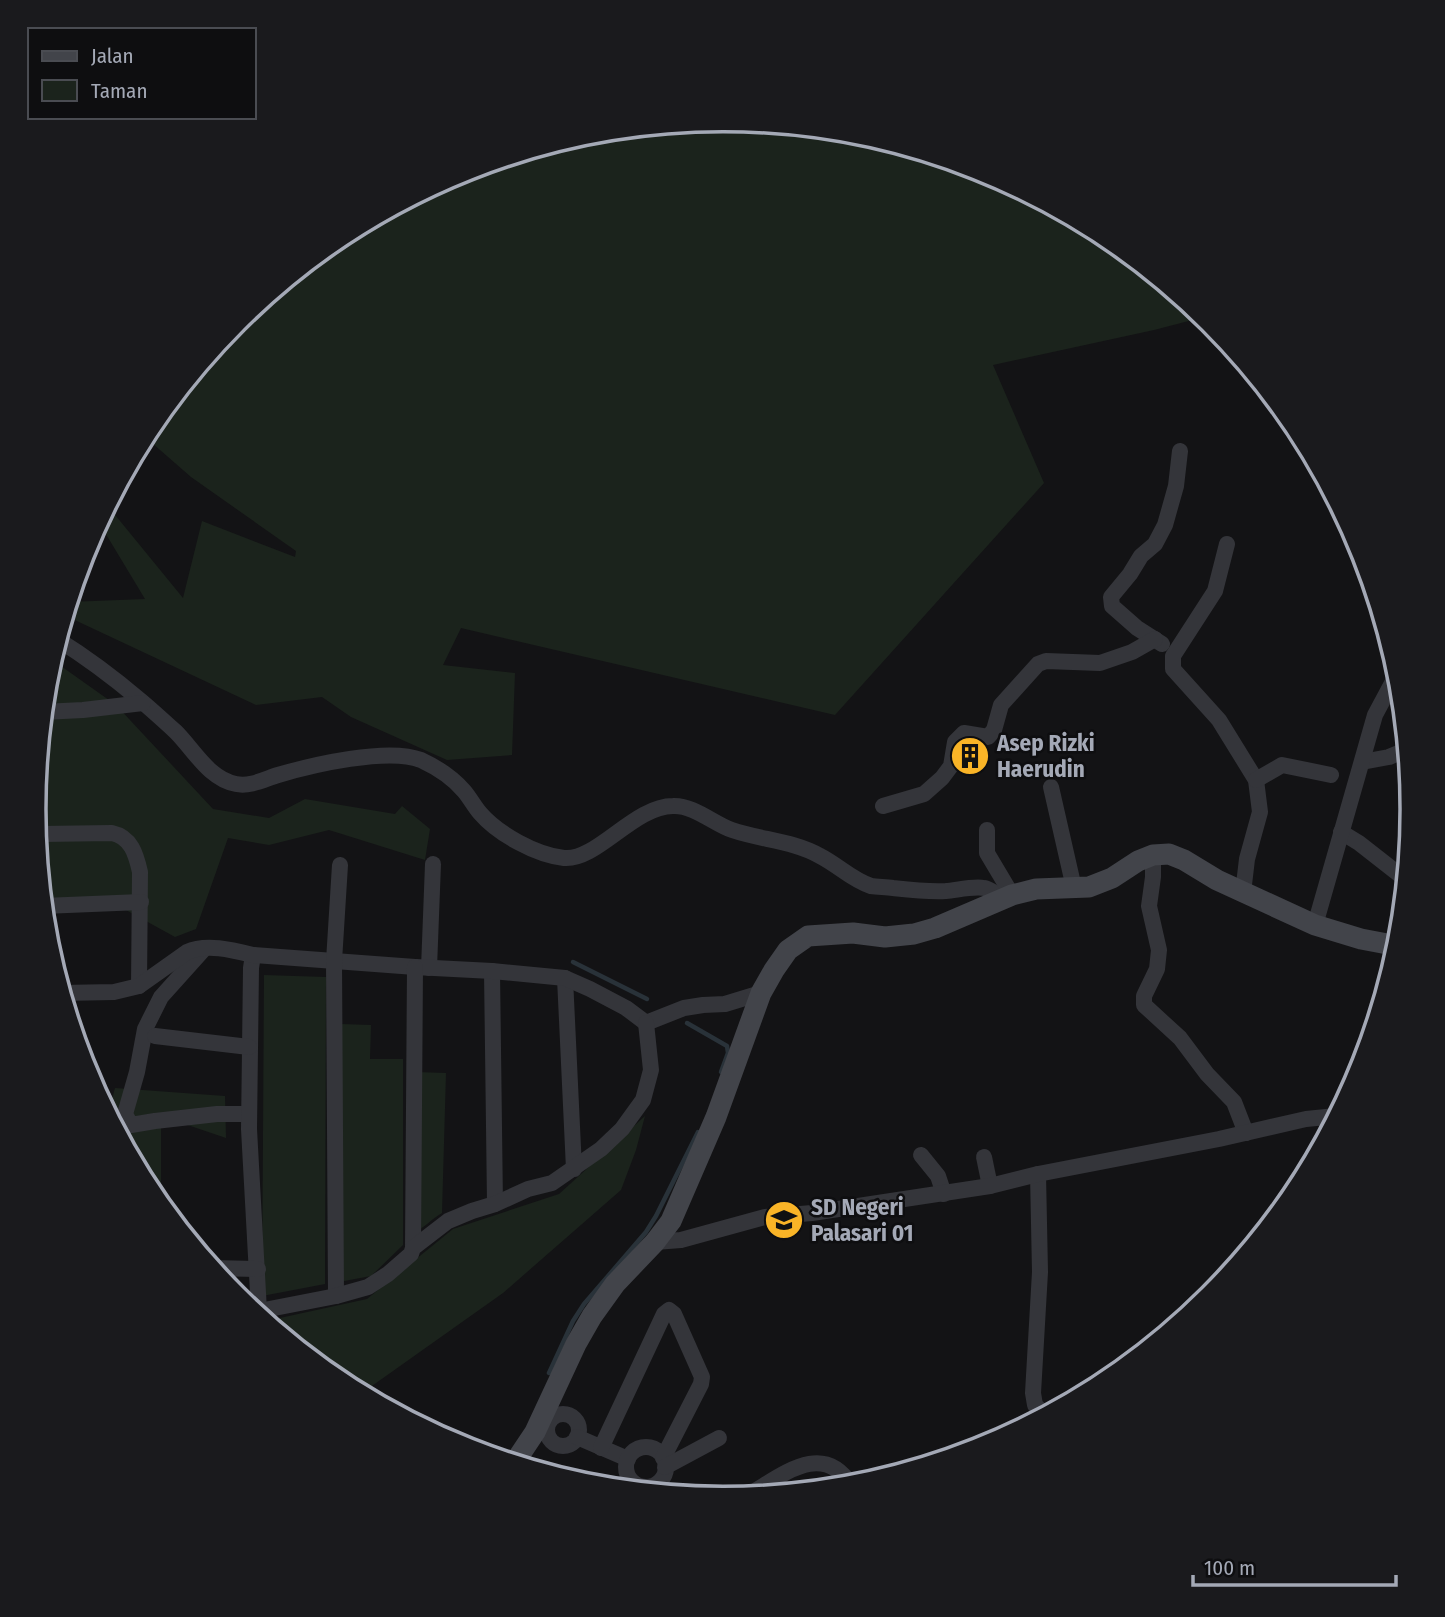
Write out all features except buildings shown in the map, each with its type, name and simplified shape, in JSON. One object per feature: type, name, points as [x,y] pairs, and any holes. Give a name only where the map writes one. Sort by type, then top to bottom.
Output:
[{"type":"main road","points":[[520,1454],[545,1419],[576,1344],[592,1316],[615,1284],[671,1221],[716,1117],[761,993],[788,950],[808,936],[853,933],[885,937],[914,934],[935,928],[1007,896],[1036,889],[1088,887],[1112,878],[1138,861],[1153,855],[1169,854],[1243,893],[1315,925],[1385,944]]},
{"type":"street","points":[[1175,652],[1137,628],[1112,606],[1111,597],[1141,556],[1155,544],[1165,525],[1176,486],[1180,451]]},
{"type":"street","points":[[1227,544],[1215,591],[1175,652],[1172,662],[1174,668],[1219,720],[1256,780],[1260,812],[1247,859],[1243,893]]},
{"type":"street","points":[[883,806],[924,794],[942,778],[951,766],[955,742],[964,733],[988,737],[994,730],[1001,705],[1038,664],[1046,661],[1100,663],[1132,652],[1155,639]]},
{"type":"street","points":[[66,645],[143,703],[177,733],[211,771],[223,780],[235,784],[254,782],[341,760],[399,755],[429,764],[447,776],[464,791],[494,828],[508,838],[544,853],[565,858],[583,856],[643,815],[664,806],[678,805],[734,831],[801,848],[871,886],[927,892],[985,888],[1007,896]]},
{"type":"street","points":[[1315,925],[1376,715],[1389,690]]},
{"type":"street","points":[[53,712],[143,703]]},
{"type":"street","points":[[1362,762],[1397,754]]},
{"type":"street","points":[[1256,780],[1282,765],[1331,775]]},
{"type":"street","points":[[1051,787],[1074,888]]},
{"type":"street","points":[[987,830],[987,853],[1007,896]]},
{"type":"street","points":[[1341,832],[1396,872]]},
{"type":"street","points":[[47,834],[112,833],[122,835],[132,847],[140,872],[139,986]]},
{"type":"street","points":[[1153,855],[1149,906],[1159,950],[1157,969],[1144,996],[1144,1005],[1180,1038],[1234,1102],[1246,1133]]},
{"type":"street","points":[[269,1311],[368,1287],[411,1254],[422,967],[432,864]]},
{"type":"street","points":[[336,1296],[334,961],[340,865]]},
{"type":"street","points":[[53,906],[141,902]]},
{"type":"street","points":[[72,993],[114,992],[139,986],[187,952],[205,948],[334,961],[565,978],[626,1008],[646,1023],[651,1070],[643,1100],[615,1136],[575,1169],[552,1183],[528,1189],[448,1221],[413,1248]]},
{"type":"street","points":[[205,948],[161,996],[145,1029],[125,1114],[131,1125],[217,1114],[249,1114]]},
{"type":"street","points":[[253,954],[249,1114],[258,1300]]},
{"type":"street","points":[[492,971],[495,1204]]},
{"type":"street","points":[[565,978],[575,1169]]},
{"type":"street","points":[[646,1023],[684,1009],[725,1004],[761,993]]},
{"type":"street","points":[[155,1036],[250,1047]]},
{"type":"street","points":[[655,1242],[681,1240],[765,1217],[812,1213],[990,1186],[1325,1117]]},
{"type":"street","points":[[921,1156],[938,1176],[944,1194]]},
{"type":"street","points":[[985,1157],[990,1186]]},
{"type":"street","points":[[1038,1174],[1039,1282],[1033,1393],[1038,1408]]},
{"type":"street","points":[[226,1268],[258,1269]]},
{"type":"street","points":[[601,1448],[663,1314],[669,1310],[674,1314],[702,1377],[664,1463],[663,1477],[659,1482]]},
{"type":"street","points":[[562,1414],[573,1417],[579,1426],[577,1437],[569,1445],[554,1444],[548,1436],[545,1419],[562,1414]]},
{"type":"street","points":[[577,1437],[628,1459]]},
{"type":"street","points":[[664,1463],[719,1437]]},
{"type":"street","points":[[631,1479],[626,1467],[634,1451],[647,1447],[659,1452],[664,1463]]},
{"type":"street","points":[[768,1484],[814,1462],[829,1464],[843,1474]]},
{"type":"green space","points":[[722,132],[811,137],[898,155],[940,167],[1022,201],[1061,222],[1135,271],[1191,320],[993,365],[1044,483],[835,715],[461,628],[443,665],[515,673],[512,755],[447,760],[351,717],[322,697],[256,705],[73,619],[78,602],[145,599],[105,532],[113,513],[183,598],[202,521],[295,557],[296,551],[191,477],[153,444],[185,396],[214,362],[244,330],[310,271],[384,222],[463,183],[547,155],[634,137]]},
{"type":"green space","points":[[61,666],[116,705],[213,809],[269,818],[305,799],[395,814],[402,806],[430,829],[425,860],[329,830],[269,845],[228,838],[196,929],[175,937],[115,904],[53,906],[47,853],[47,764],[51,720]]},
{"type":"green space","points":[[264,975],[326,977],[325,1284],[262,1296]]},
{"type":"green space","points":[[341,1024],[371,1025],[370,1059],[403,1059],[403,1245],[371,1276],[339,1282]]},
{"type":"green space","points":[[416,1072],[446,1073],[442,1213],[417,1231]]},
{"type":"green space","points":[[115,1088],[225,1096],[226,1138],[161,1116],[161,1186],[112,1101]]},
{"type":"green space","points":[[645,1116],[621,1190],[503,1293],[371,1387],[310,1346],[278,1318],[367,1299],[453,1229],[559,1194]]},
{"type":"waterway","points":[[573,962],[647,999]]},
{"type":"waterway","points":[[687,1023],[727,1046],[728,1053],[721,1072]]},
{"type":"waterway","points":[[549,1373],[573,1321],[584,1304],[646,1232],[656,1216],[698,1132]]},
{"type":"place","name":"Asep Rizki Haerudin","points":[[970,756]]},
{"type":"place","name":"SD Negeri Palasari 01","points":[[784,1220]]}]
